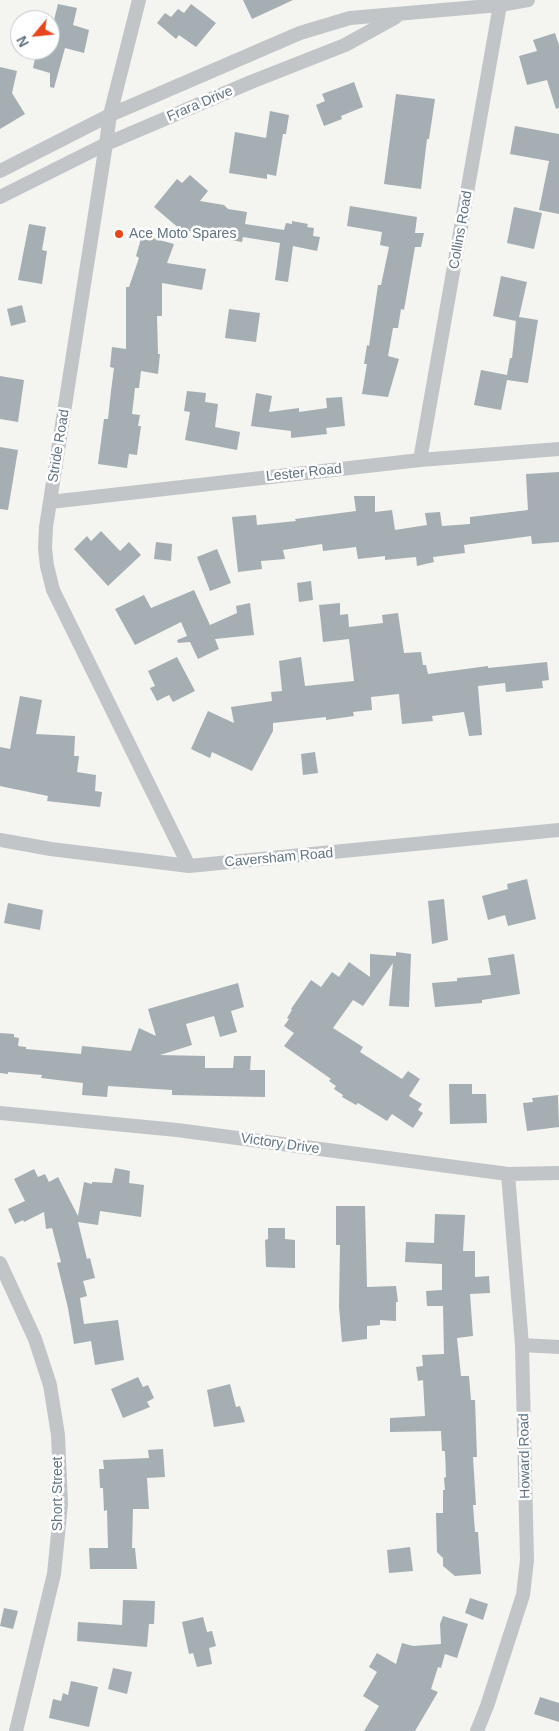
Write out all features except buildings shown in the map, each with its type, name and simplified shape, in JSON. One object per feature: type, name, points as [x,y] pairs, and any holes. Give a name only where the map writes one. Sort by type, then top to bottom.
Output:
[{"type":"street","name":"Stride Road","points":[[139,0],[110,115],[50,502],[45,548],[53,590],[189,866]]},
{"type":"street","name":"Frara Drive","points":[[0,171],[110,115],[300,33],[350,18],[528,0]]},
{"type":"street","name":"Collins Road","points":[[420,460],[500,3]]},
{"type":"street","name":"Frara Drive","points":[[0,197],[106,144],[251,82],[345,45],[402,14]]},
{"type":"street","name":"Lester Road","points":[[50,502],[420,460],[559,449]]},
{"type":"street","name":"Caversham Road","points":[[0,840],[51,849],[189,866],[559,830]]},
{"type":"street","name":"Victory Drive","points":[[0,1112],[177,1130],[508,1174],[559,1173]]},
{"type":"street","name":"Howard Road","points":[[477,1731],[523,1595],[527,1560],[522,1345],[508,1174]]},
{"type":"street","name":"Short Street","points":[[0,1263],[35,1339],[50,1384],[58,1435],[61,1504],[54,1574],[16,1731]]},
{"type":"street","points":[[522,1345],[559,1347]]},
{"type":"place","name":"Ace Moto Spares","points":[[119,234]]}]
